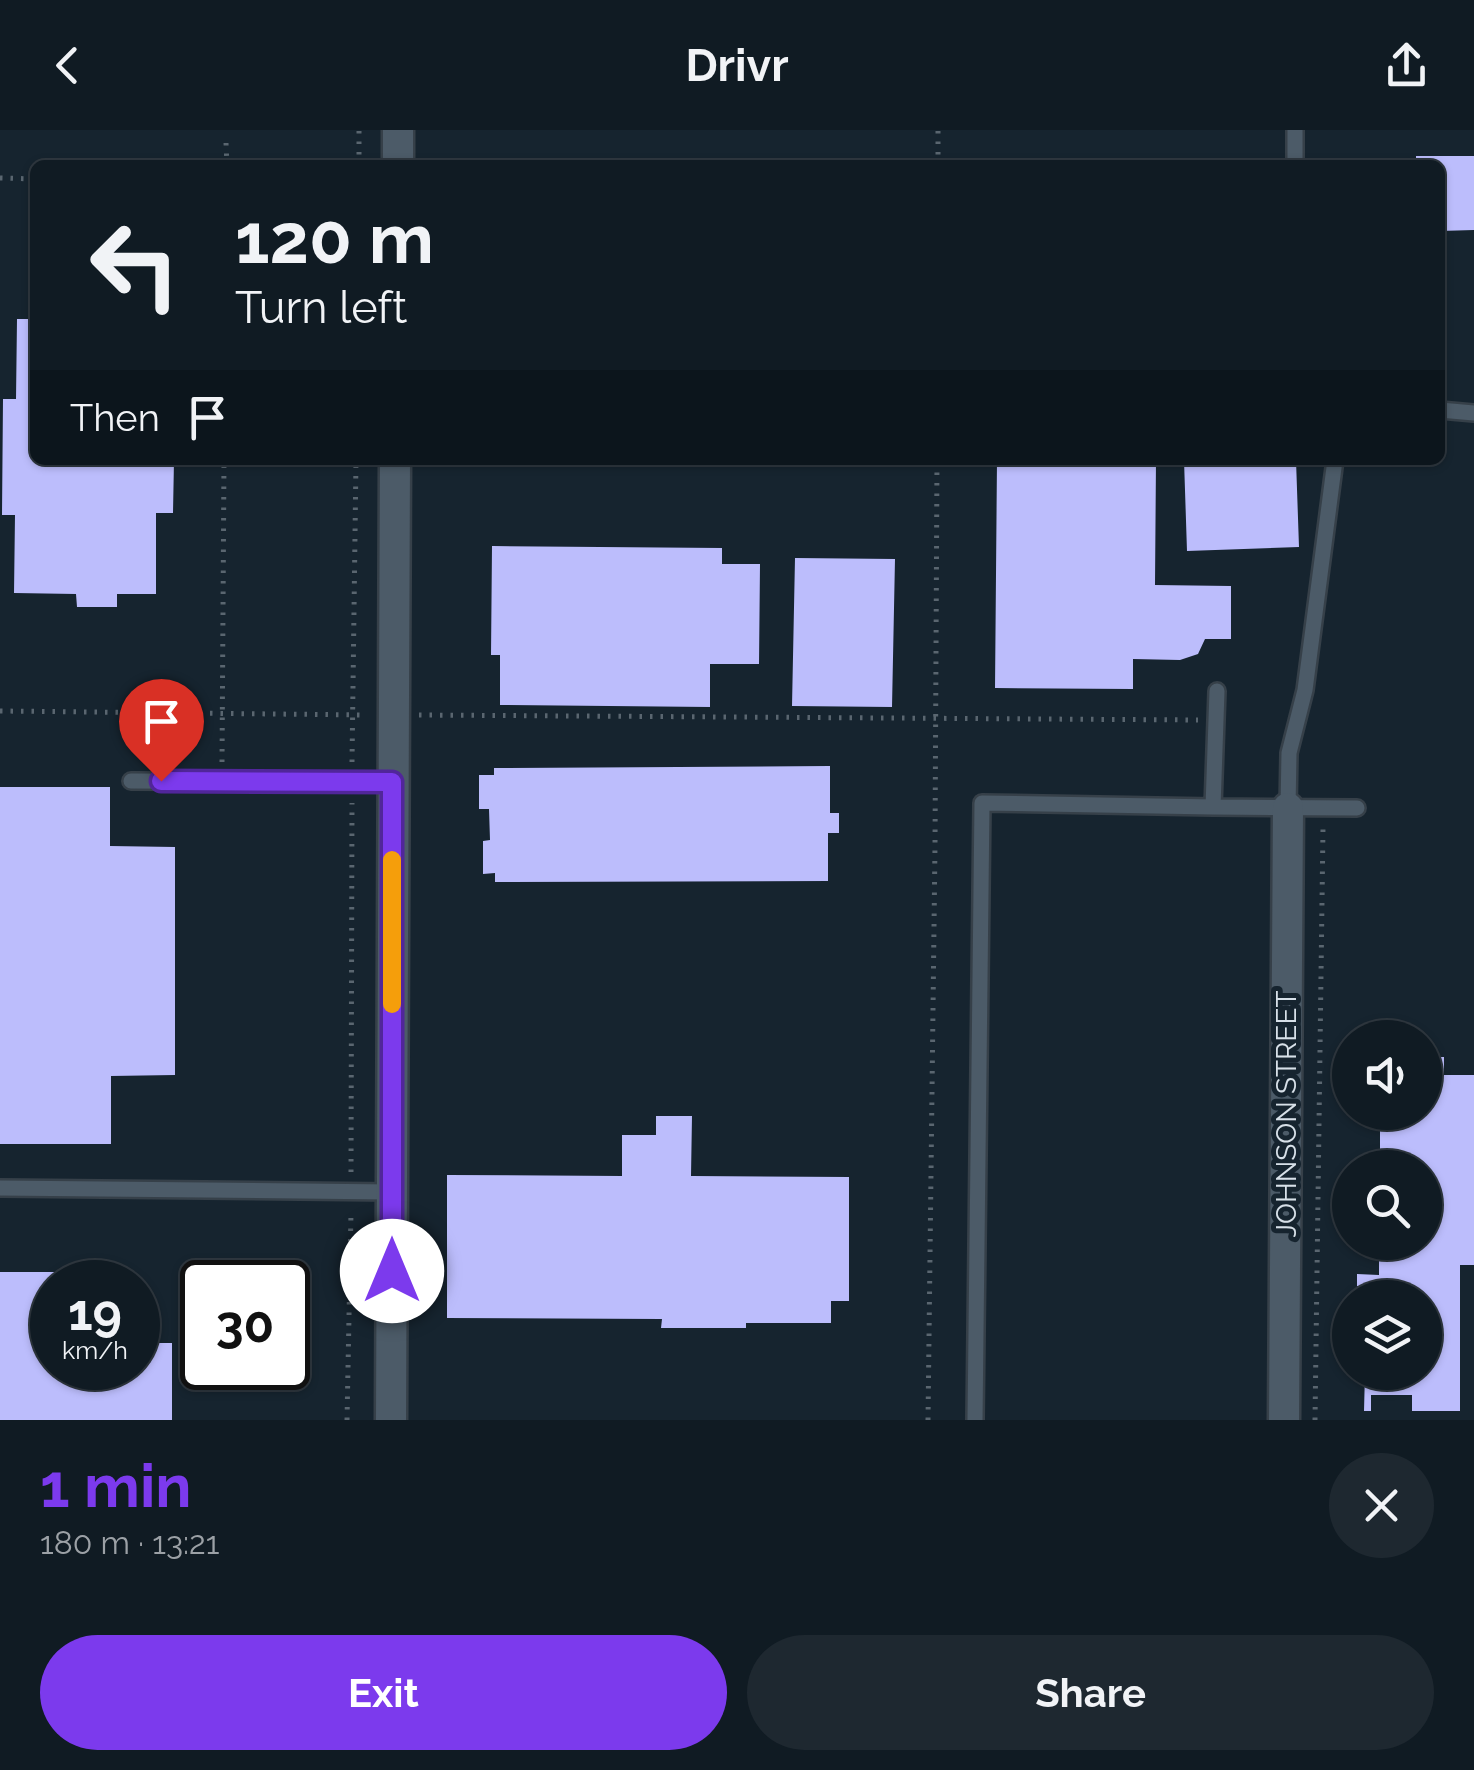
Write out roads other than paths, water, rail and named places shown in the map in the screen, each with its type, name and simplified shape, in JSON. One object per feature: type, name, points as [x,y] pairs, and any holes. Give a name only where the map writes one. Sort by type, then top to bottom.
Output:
[{"type":"street","points":[[398,130],[398,160]]},
{"type":"street","points":[[390,1420],[395,465]]},
{"type":"street","name":"JOHNSON STREET","points":[[1284,1420],[1288,808]]},
{"type":"lane","points":[[1294,130],[1294,160]]},
{"type":"lane","points":[[1445,410],[1474,413]]},
{"type":"lane","points":[[1288,808],[1289,753],[1304,690],[1334,465]]},
{"type":"lane","points":[[1213,807],[1217,691]]},
{"type":"lane","points":[[131,781],[392,782]]},
{"type":"lane","points":[[975,1420],[982,803],[1357,808]]},
{"type":"lane","points":[[0,1188],[392,1192]]}]
